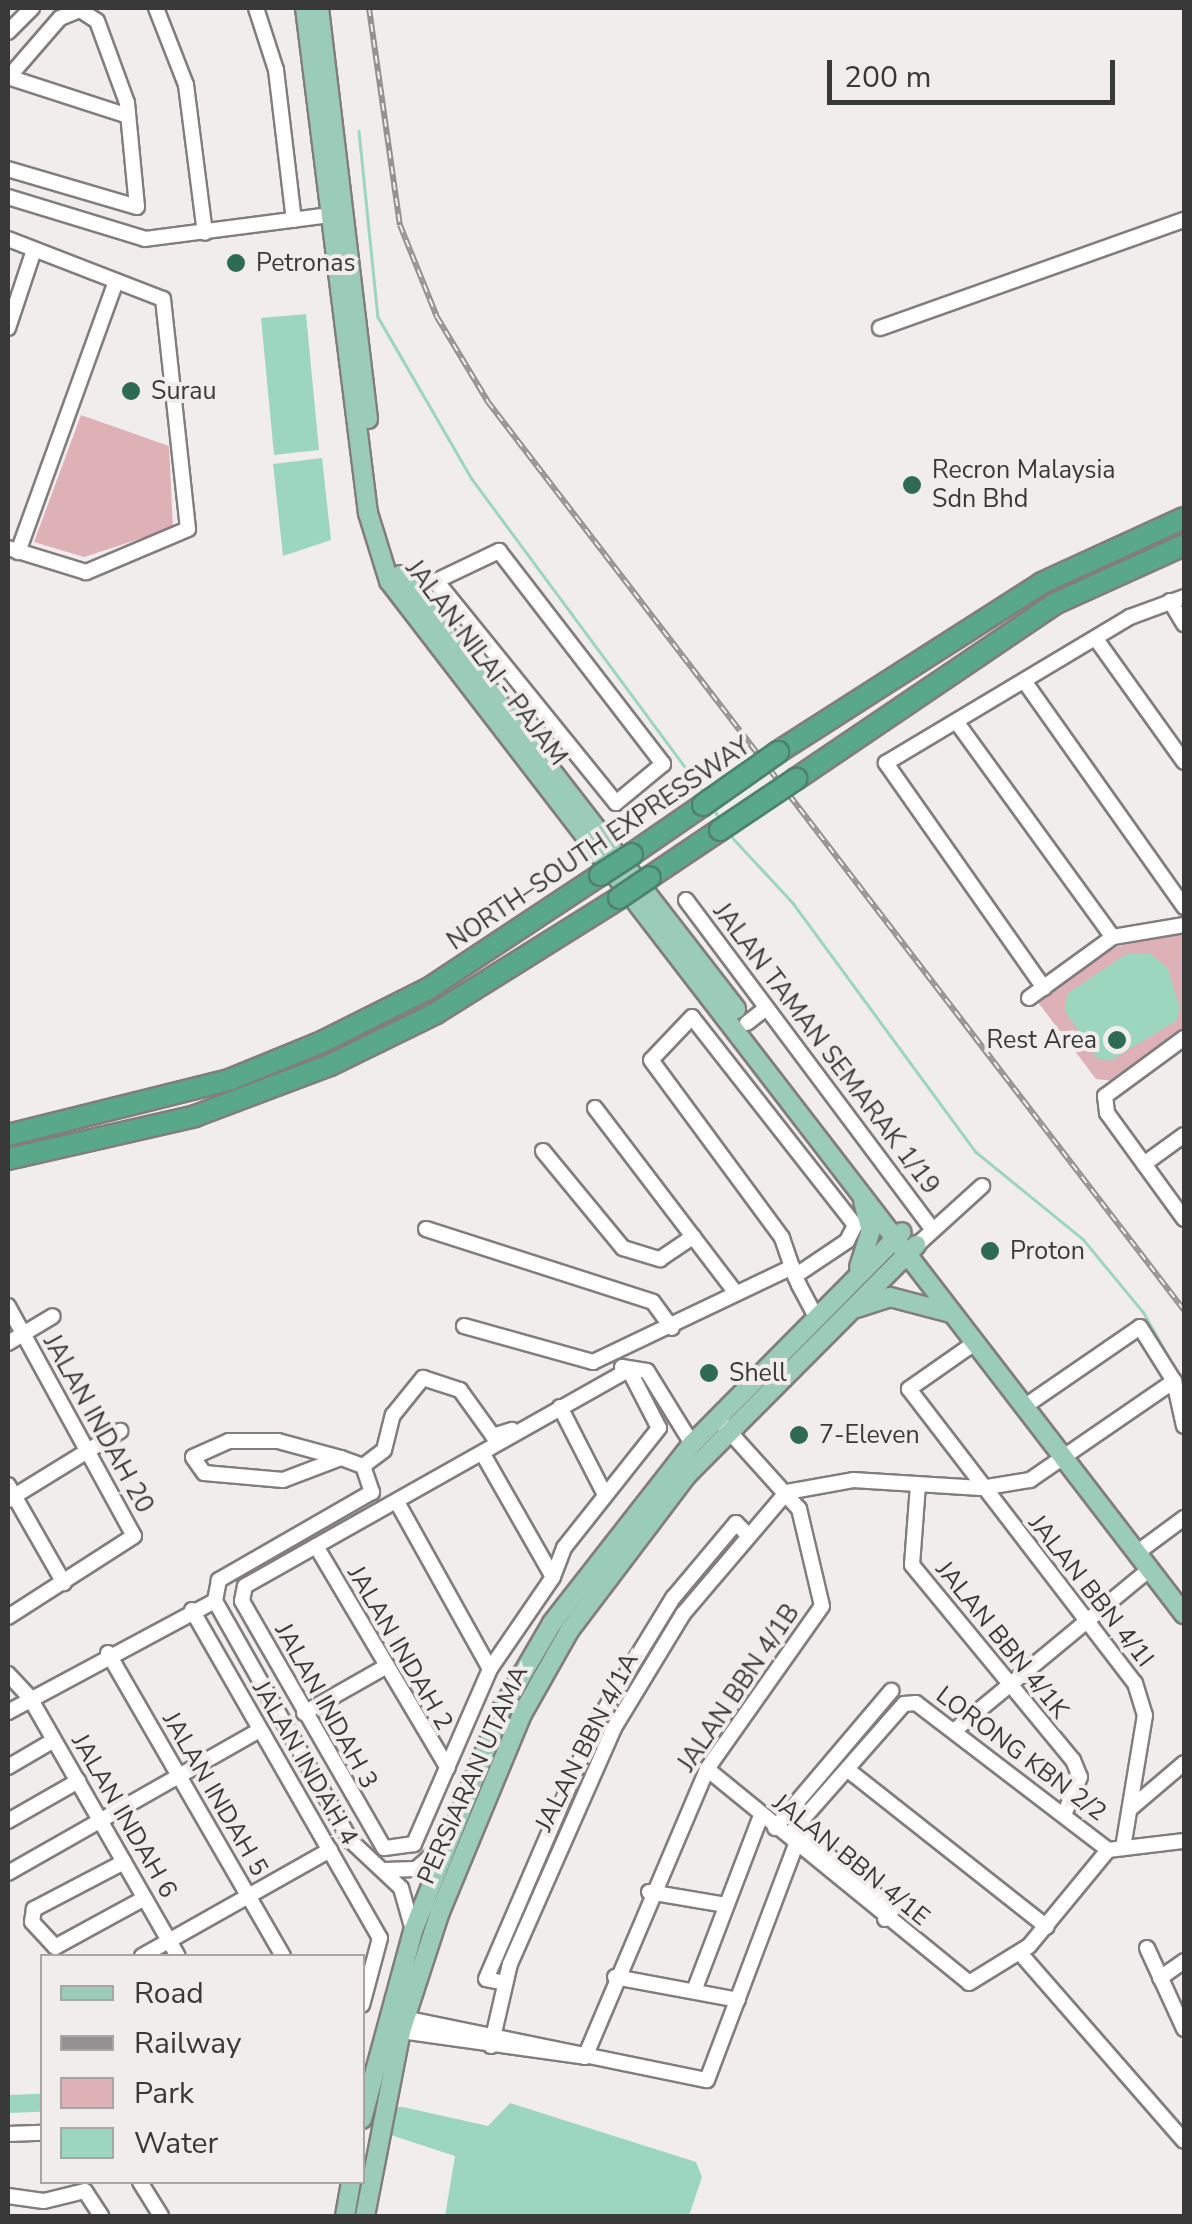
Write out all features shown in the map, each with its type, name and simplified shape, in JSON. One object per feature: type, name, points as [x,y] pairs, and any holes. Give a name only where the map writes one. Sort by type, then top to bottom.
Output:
[{"type":"highway","name":"NORTH–SOUTH EXPRESSWAY","points":[[8,1135],[228,1080],[324,1041],[428,989],[778,752],[1042,584],[1184,518]]},
{"type":"highway","name":"NORTH–SOUTH EXPRESSWAY","points":[[8,1159],[195,1116],[330,1066],[436,1014],[650,877],[1054,604],[1184,544]]},
{"type":"main road","name":"JALAN NILAI - PAJAM","points":[[305,8],[336,215],[376,556],[854,1181],[907,1241]]},
{"type":"main road","name":"JALAN NILAI - PAJAM","points":[[319,8],[336,215]]},
{"type":"main road","name":"JALAN NILAI - PAJAM","points":[[508,724],[579,803],[907,1241]]},
{"type":"main road","points":[[854,1181],[871,1231],[854,1277]]},
{"type":"main road","points":[[907,1241],[956,1316],[1184,1614]]},
{"type":"main road","points":[[907,1241],[1031,1402],[1068,1459]]},
{"type":"main road","name":"PERSIARAN UTAMA","points":[[365,2114],[377,2094],[521,1716],[623,1549],[815,1315],[854,1277],[907,1241]]},
{"type":"main road","name":"PERSIARAN UTAMA","points":[[365,2216],[378,2144],[377,2094],[413,1930],[502,1709],[552,1623],[692,1444],[723,1425],[853,1309],[907,1241]]},
{"type":"main road","points":[[853,1309],[914,1298],[956,1316]]},
{"type":"main road","points":[[345,2216],[351,2184]]},
{"type":"street","points":[[8,32],[32,8]]},
{"type":"street","points":[[156,8],[186,85],[205,232]]},
{"type":"street","points":[[256,8],[276,70],[294,220]]},
{"type":"street","points":[[8,169],[130,207],[138,201],[128,116],[97,21],[80,10],[34,42],[8,78],[128,116]]},
{"type":"street","points":[[8,196],[128,236],[205,232],[336,215]]},
{"type":"street","points":[[880,328],[1184,220]]},
{"type":"street","points":[[8,240],[116,281],[163,299],[188,529],[86,572],[13,550],[116,281]]},
{"type":"street","points":[[8,328],[34,250]]},
{"type":"street","points":[[510,554],[663,764],[616,803],[598,789],[532,706],[437,574],[510,554]]},
{"type":"street","points":[[1044,988],[886,763],[1028,685],[1096,639],[1177,599],[1184,624]]},
{"type":"street","points":[[1096,639],[1184,762]]},
{"type":"street","points":[[1028,685],[1184,906]]},
{"type":"street","points":[[508,724],[532,706]]},
{"type":"street","points":[[958,724],[1113,938]]},
{"type":"street","points":[[579,803],[598,789]]},
{"type":"street","name":"JALAN TAMAN SEMARAK 1/19","points":[[686,900],[930,1226]]},
{"type":"street","points":[[1029,998],[1113,938],[1184,925]]},
{"type":"street","points":[[746,1022],[766,1008]]},
{"type":"street","points":[[464,1326],[593,1362],[672,1328],[733,1290],[794,1271],[847,1242],[854,1225],[692,1018],[651,1060],[782,1238],[794,1271],[815,1315]]},
{"type":"street","points":[[1184,1038],[1105,1096],[1144,1164],[1184,1219]]},
{"type":"street","points":[[595,1108],[733,1290]]},
{"type":"street","points":[[1144,1164],[1184,1134]]},
{"type":"street","points":[[543,1151],[623,1248],[660,1258],[693,1237]]},
{"type":"street","points":[[907,1241],[982,1186]]},
{"type":"street","points":[[426,1230],[653,1302],[672,1328]]},
{"type":"street","name":"JALAN INDAH 20","points":[[8,1306],[134,1536],[8,1617]]},
{"type":"street","points":[[8,1343],[54,1316]]},
{"type":"street","points":[[1031,1402],[1131,1329],[1148,1332],[1174,1380],[1184,1426]]},
{"type":"street","name":"JALAN BBN 4/1I","points":[[976,1342],[912,1382],[932,1424],[1085,1616],[1143,1700],[1130,1809],[1116,1849]]},
{"type":"street","points":[[363,1466],[384,1450],[412,1380],[460,1390],[485,1431],[501,1437],[634,1363],[692,1444]]},
{"type":"street","points":[[316,1546],[484,1456],[629,1370],[659,1428],[605,1496],[490,1669],[448,1768]]},
{"type":"street","points":[[786,1492],[836,1481],[982,1488],[1030,1480],[1068,1459],[1174,1380]]},
{"type":"street","points":[[560,1408],[605,1496]]},
{"type":"street","name":"JALAN BBN 4/1B","points":[[585,2057],[648,1892],[707,1769],[822,1606],[786,1492],[723,1425]]},
{"type":"street","points":[[64,1583],[10,1494],[120,1431]]},
{"type":"street","points":[[341,1458],[283,1480],[204,1473],[193,1456],[228,1441],[278,1441],[341,1458],[363,1466]]},
{"type":"street","points":[[484,1456],[553,1577]]},
{"type":"street","points":[[363,1466],[372,1492],[219,1580],[215,1600],[309,1769],[378,1868],[401,1888],[413,1930]]},
{"type":"street","name":"JALAN BBN 4/1K","points":[[918,1485],[912,1565],[1005,1684],[1073,1760],[1080,1777],[1066,1812]]},
{"type":"street","name":"JALAN BBN 4/1A","points":[[493,2040],[505,1983],[588,1780],[662,1646],[748,1534],[786,1492]]},
{"type":"street","points":[[398,1502],[490,1669]]},
{"type":"street","points":[[1138,1552],[1184,1518]]},
{"type":"street","points":[[505,1983],[486,1979],[596,1724],[648,1638],[736,1523],[748,1534]]},
{"type":"street","name":"JALAN INDAH 3","points":[[316,1546],[240,1594],[376,1840],[392,1852],[414,1844],[448,1768]]},
{"type":"street","name":"JALAN INDAH 2","points":[[316,1546],[448,1768]]},
{"type":"street","points":[[954,1731],[1085,1616],[1150,1568]]},
{"type":"street","points":[[8,1712],[108,1653],[215,1600]]},
{"type":"street","name":"JALAN INDAH 4","points":[[192,1610],[380,1938],[365,1994]]},
{"type":"street","points":[[648,1638],[662,1646]]},
{"type":"street","name":"JALAN INDAH 5","points":[[108,1653],[282,1954]]},
{"type":"street","points":[[304,1713],[385,1666]]},
{"type":"street","name":"JALAN INDAH 6","points":[[8,1674],[30,1698],[177,1954]]},
{"type":"street","points":[[775,1828],[891,1691]]},
{"type":"street","name":"LORONG KBN 2/2","points":[[848,1770],[904,1704],[954,1731],[1116,1849]]},
{"type":"street","points":[[8,1873],[260,1730]]},
{"type":"street","points":[[8,1767],[54,1740]]},
{"type":"street","points":[[309,1769],[330,1758]]},
{"type":"street","points":[[1130,1809],[1184,1763]]},
{"type":"street","name":"JALAN BBN 4/1E","points":[[707,1769],[885,1919],[969,1983],[1020,1953]]},
{"type":"street","points":[[885,1919],[893,1909],[795,1828],[848,1770],[1046,1927]]},
{"type":"street","points":[[8,1821],[78,1781]]},
{"type":"street","points":[[694,1990],[761,1816]]},
{"type":"street","points":[[1184,1841],[1116,1849],[1020,1953],[1184,2141]]},
{"type":"street","points":[[378,1868],[416,1870],[447,1842]]},
{"type":"street","points":[[403,2024],[700,2080],[713,2074],[796,1844]]},
{"type":"street","points":[[146,1954],[330,1850]]},
{"type":"street","points":[[124,1862],[34,1910],[32,1922],[60,1946],[145,1898]]},
{"type":"street","points":[[648,1892],[726,1905]]},
{"type":"street","points":[[1146,1948],[1184,2029]]},
{"type":"street","points":[[1160,1978],[1184,1960]]},
{"type":"street","points":[[615,1977],[738,2000]]},
{"type":"street","points":[[8,2134],[40,2134]]},
{"type":"street","points":[[141,2184],[160,2216]]},
{"type":"street","points":[[8,2196],[44,2201],[85,2191],[100,2216]]},
{"type":"green space","points":[[81,415],[169,446],[173,528],[84,557],[34,542]]},
{"type":"green space","points":[[1183,932],[1184,1030],[1114,1081],[1096,1079],[1037,1001],[1115,947]]},
{"type":"water","points":[[306,314],[319,450],[274,455],[261,318]]},
{"type":"water","points":[[322,458],[331,540],[283,556],[273,464]]},
{"type":"water","points":[[1126,954],[1150,954],[1167,967],[1180,1008],[1176,1021],[1110,1061],[1097,1058],[1065,1011],[1067,994]]},
{"type":"water","points":[[510,2103],[696,2162],[702,2177],[689,2216],[445,2216],[455,2156],[365,2127],[365,2108],[403,2107],[488,2126]]},
{"type":"waterway","points":[[359,131],[378,317],[472,479],[703,791]]},
{"type":"waterway","points":[[712,806],[721,821]]},
{"type":"waterway","points":[[731,836],[793,903],[976,1152],[1083,1239],[1144,1313],[1184,1384]]},
{"type":"waterway","points":[[8,2104],[40,2103]]},
{"type":"railway","points":[[369,8],[400,225],[437,317],[488,402],[1184,1310]]},
{"type":"place","name":"Petronas","points":[[236,263]]},
{"type":"place","name":"Surau","points":[[131,391]]},
{"type":"place","name":"Recron Malaysia Sdn Bhd","points":[[912,485]]},
{"type":"place","name":"Rest Area","points":[[1117,1040]]},
{"type":"place","name":"Proton","points":[[990,1251]]},
{"type":"place","name":"Shell","points":[[709,1373]]},
{"type":"place","name":"7-Eleven","points":[[799,1435]]}]
